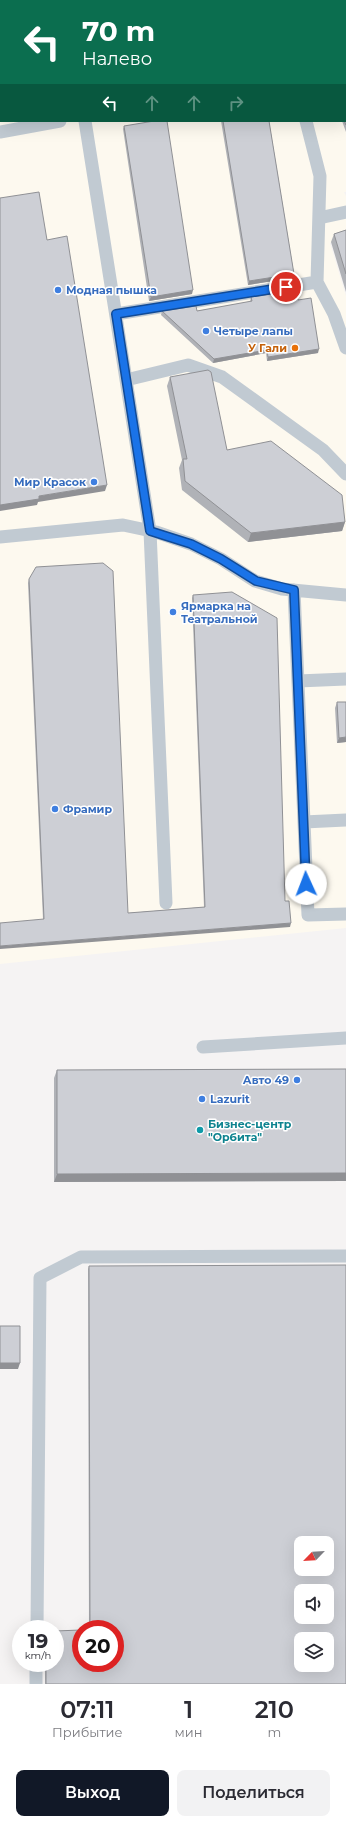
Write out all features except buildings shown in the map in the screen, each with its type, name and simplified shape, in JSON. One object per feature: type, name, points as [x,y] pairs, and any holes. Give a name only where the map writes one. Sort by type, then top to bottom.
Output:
[{"type":"lane","points":[[0,132],[55,122]]},
{"type":"lane","points":[[85,122],[150,531],[166,904]]},
{"type":"lane","points":[[306,122],[320,176],[317,282],[334,314],[346,348]]},
{"type":"lane","points":[[319,218],[346,212]]},
{"type":"lane","points":[[116,314],[317,282]]},
{"type":"lane","points":[[126,380],[188,365],[222,377],[323,450],[346,474]]},
{"type":"lane","points":[[0,537],[123,525],[150,531],[191,544],[221,559],[256,581],[294,590],[346,595]]},
{"type":"lane","points":[[294,590],[308,916],[346,914]]},
{"type":"lane","points":[[298,681],[346,679]]},
{"type":"lane","points":[[304,822],[346,820]]},
{"type":"lane","points":[[203,1047],[346,1038]]},
{"type":"lane","points":[[37,1620],[40,1278],[81,1258],[346,1256]]},
{"type":"lane","points":[[36,1672],[36,1684]]},
{"type":"shaded area","name":"Ярмарка на Театральной","points":[[0,122],[346,122],[346,192],[344,192],[346,196],[346,237],[330,243],[346,296],[346,928],[0,964]]},
{"type":"place","name":"Модная пышка","points":[[58,290]]},
{"type":"place","name":"Четыре лапы","points":[[206,331]]},
{"type":"place","name":"У Гали","points":[[295,348]]},
{"type":"place","name":"Мир Красок","points":[[94,482]]},
{"type":"place","name":"Ярмарка на Театральной","points":[[173,612]]},
{"type":"place","name":"Фрамир","points":[[55,809]]},
{"type":"place","name":"Авто 49","points":[[297,1080]]},
{"type":"place","name":"Lazurit","points":[[202,1099]]},
{"type":"place","name":"Бизнес-центр \"Орбита\"","points":[[200,1130]]},
{"type":"route","points":[[286,287],[116,314],[150,531],[191,544],[221,559],[256,581],[282,589],[294,590],[306,884]]}]
